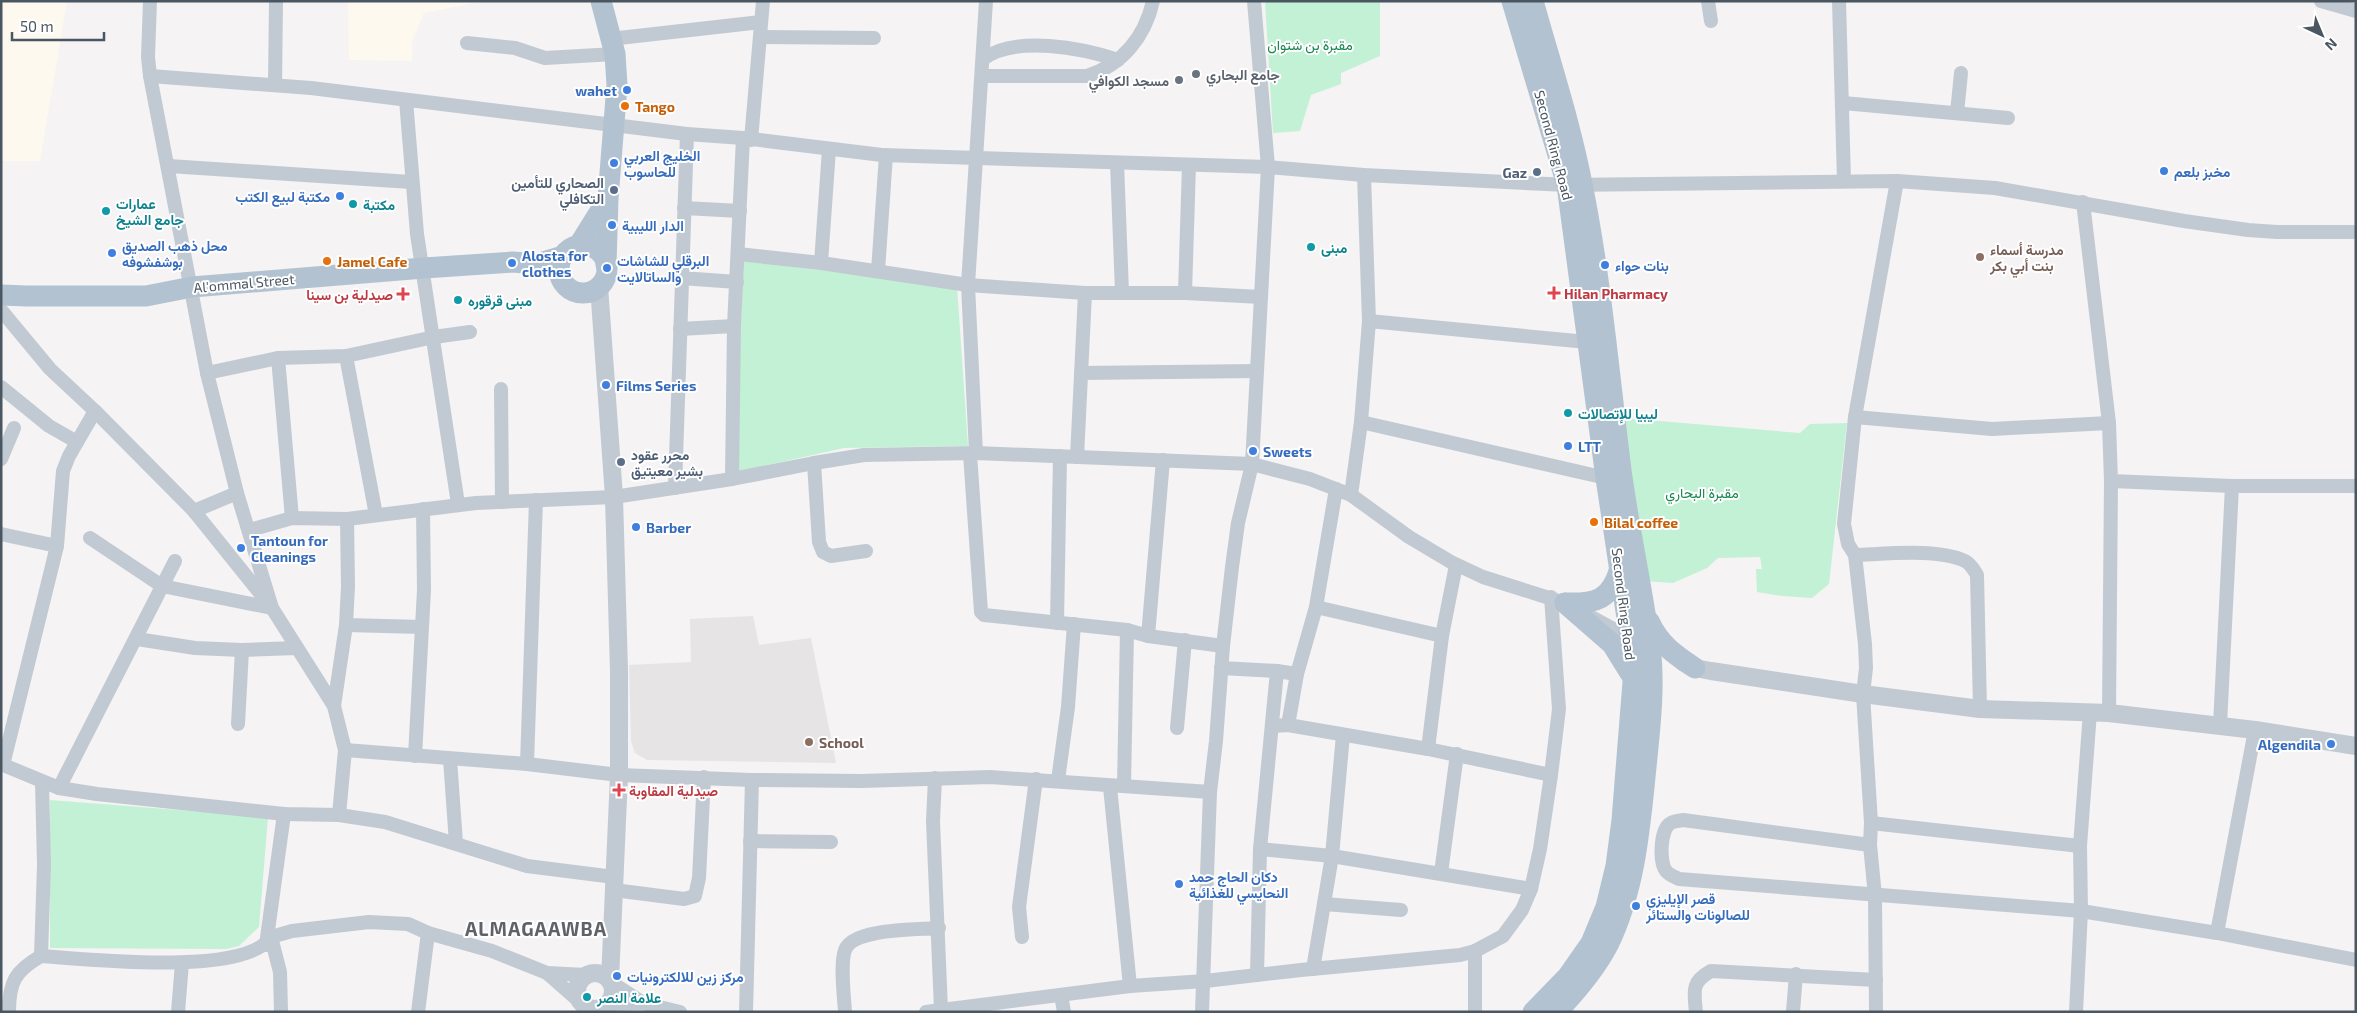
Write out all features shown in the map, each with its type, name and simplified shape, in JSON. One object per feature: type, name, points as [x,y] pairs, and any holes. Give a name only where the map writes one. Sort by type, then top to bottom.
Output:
[{"type":"main road","points":[[601,1],[612,47],[617,85],[608,198],[606,265],[604,280],[599,286],[586,292],[572,290],[566,285],[559,271],[608,198]]},
{"type":"main road","name":"Second Ring Road","points":[[1512,1],[1575,185],[1595,266],[1622,477],[1650,647],[1616,866],[1606,907],[1591,943],[1568,976],[1533,1012]]},
{"type":"main road","name":"Second Ring Road","points":[[1533,1],[1564,106],[1575,185],[1587,342],[1630,638],[1643,685],[1643,796],[1633,870],[1623,909],[1607,947],[1583,982],[1557,1012]]},
{"type":"main road","points":[[512,262],[536,264],[571,251],[594,247],[600,252],[606,265]]},
{"type":"main road","name":"Al'ommal Street","points":[[1,294],[26,296],[146,296],[192,287],[512,262],[572,290]]},
{"type":"main road","points":[[1558,600],[1590,603],[1601,599],[1617,581],[1620,568]]},
{"type":"main road","points":[[1558,600],[1612,644],[1643,685],[1655,678],[1667,666],[1695,668]]},
{"type":"main road","points":[[1642,603],[1660,641],[1674,654],[1695,668]]},
{"type":"street","points":[[150,1],[148,56],[150,76],[169,166],[207,373],[238,493],[272,608]]},
{"type":"street","points":[[275,85],[276,1]]},
{"type":"street","points":[[732,479],[734,326],[740,211],[763,1]]},
{"type":"street","points":[[986,1],[968,285],[980,609],[984,615],[1127,630],[1148,636],[1223,646]]},
{"type":"street","points":[[982,76],[1087,76],[1104,69],[1118,60],[1136,43],[1153,1]]},
{"type":"street","points":[[1202,1012],[1210,792],[1223,646],[1238,523],[1252,464],[1268,167],[1254,1]]},
{"type":"street","points":[[1708,1],[1711,21]]},
{"type":"street","points":[[1839,1],[1844,181]]},
{"type":"street","points":[[2321,1],[2356,11]]},
{"type":"street","points":[[467,43],[515,48],[545,58],[761,22]]},
{"type":"street","points":[[760,37],[874,38]]},
{"type":"street","points":[[983,59],[990,54],[1012,46],[1092,51],[1118,60]]},
{"type":"street","points":[[1957,113],[1961,73]]},
{"type":"street","points":[[150,76],[275,85],[687,134],[886,155],[1268,167],[1364,175],[1575,185],[1897,181],[1995,188],[2184,221],[2248,230],[2356,232]]},
{"type":"street","points":[[406,100],[412,182],[458,504]]},
{"type":"street","points":[[1843,103],[2008,118]]},
{"type":"street","points":[[675,488],[687,134]]},
{"type":"street","points":[[821,263],[829,149]]},
{"type":"street","points":[[878,271],[886,155]]},
{"type":"street","points":[[1117,163],[1122,292]]},
{"type":"street","points":[[1185,294],[1189,165]]},
{"type":"street","points":[[169,166],[412,182]]},
{"type":"street","points":[[1350,495],[1360,422],[1369,321],[1364,175]]},
{"type":"street","points":[[1876,1012],[1875,896],[1870,844],[1871,822],[1863,694],[1866,668],[1865,644],[1855,555],[1848,544],[1844,524],[1855,417],[1897,181]]},
{"type":"street","points":[[2082,202],[2109,424],[2111,481],[2109,713]]},
{"type":"street","points":[[684,208],[740,211]]},
{"type":"street","points":[[738,254],[821,263],[968,285],[1084,293],[1122,292],[1261,297]]},
{"type":"street","points":[[682,278],[737,282]]},
{"type":"street","points":[[599,286],[614,497],[619,774],[610,940],[612,998],[605,1008]]},
{"type":"street","points":[[1077,457],[1084,293]]},
{"type":"street","points":[[1,310],[50,369],[95,411],[194,511],[272,608],[334,706],[345,750],[339,815]]},
{"type":"street","points":[[1369,321],[1587,342]]},
{"type":"street","points":[[680,329],[734,326]]},
{"type":"street","points":[[207,373],[278,358],[346,356],[434,336],[470,332]]},
{"type":"street","points":[[346,356],[376,515]]},
{"type":"street","points":[[278,358],[292,518]]},
{"type":"street","points":[[1081,373],[1257,372]]},
{"type":"street","points":[[1,387],[54,429],[76,442]]},
{"type":"street","points":[[501,389],[502,502]]},
{"type":"street","points":[[95,411],[76,442],[63,470],[57,546],[2,764],[59,788],[98,794],[284,814],[339,815],[385,822],[527,866],[684,899],[695,896],[699,878],[704,777]]},
{"type":"street","points":[[1855,417],[1992,429],[2109,424]]},
{"type":"street","points":[[1360,422],[1606,478]]},
{"type":"street","points":[[1,459],[14,428]]},
{"type":"street","points":[[250,530],[292,518],[347,519],[458,504],[614,497],[732,479],[814,462],[864,456],[973,454],[1252,464],[1350,495],[1409,537],[1456,565],[1483,577],[1558,600],[1630,638],[1695,668],[1863,694],[1980,709],[2109,713],[2255,730],[2356,746]]},
{"type":"street","points":[[1057,623],[1060,456]]},
{"type":"street","points":[[1148,636],[1163,460]]},
{"type":"street","points":[[814,462],[819,542],[823,552],[831,556],[866,551]]},
{"type":"street","points":[[2111,481],[2232,486],[2356,486]]},
{"type":"street","points":[[2220,726],[2232,486]]},
{"type":"street","points":[[1288,725],[1297,674],[1316,607],[1336,489]]},
{"type":"street","points":[[194,511],[238,493]]},
{"type":"street","points":[[527,764],[536,500]]},
{"type":"street","points":[[415,756],[424,590],[423,509]]},
{"type":"street","points":[[334,706],[346,625],[348,586],[347,519]]},
{"type":"street","points":[[1,534],[57,546]]},
{"type":"street","points":[[90,538],[162,586],[272,608]]},
{"type":"street","points":[[1855,555],[1910,553],[1949,556],[1966,561],[1974,569],[1978,575],[1980,709]]},
{"type":"street","points":[[59,788],[137,639],[175,561]]},
{"type":"street","points":[[1428,748],[1442,636],[1456,565]]},
{"type":"street","points":[[926,1012],[1130,986],[1204,981],[1460,955],[1475,951],[1503,936],[1522,910],[1531,889],[1540,849],[1559,709],[1558,600]]},
{"type":"street","points":[[1316,607],[1442,636]]},
{"type":"street","points":[[1058,780],[1068,707],[1074,624]]},
{"type":"street","points":[[346,625],[422,627]]},
{"type":"street","points":[[1124,786],[1127,630]]},
{"type":"street","points":[[137,639],[196,648],[242,650],[297,648]]},
{"type":"street","points":[[1177,728],[1184,640]]},
{"type":"street","points":[[238,724],[242,650]]},
{"type":"street","points":[[1221,668],[1297,674]]},
{"type":"street","points":[[1257,975],[1260,849],[1277,671]]},
{"type":"street","points":[[2076,1012],[2081,910],[2080,846],[2090,712]]},
{"type":"street","points":[[1273,726],[1288,725],[1428,748],[1551,776]]},
{"type":"street","points":[[2217,933],[2255,730]]},
{"type":"street","points":[[1313,969],[1332,856],[1343,735]]},
{"type":"street","points":[[345,750],[527,764],[619,774],[752,780],[1036,779],[1210,792]]},
{"type":"street","points":[[1441,873],[1457,754]]},
{"type":"street","points":[[450,759],[456,843]]},
{"type":"street","points":[[935,778],[933,821],[941,1010]]},
{"type":"street","points":[[1022,937],[1019,907],[1036,779]]},
{"type":"street","points":[[746,1012],[752,780]]},
{"type":"street","points":[[42,782],[44,865],[42,956]]},
{"type":"street","points":[[1110,786],[1130,986]]},
{"type":"street","points":[[281,1012],[280,972],[268,941],[284,814]]},
{"type":"street","points":[[1870,844],[1683,820],[1671,823],[1666,828],[1662,837],[1663,865],[1666,871],[1679,879],[1875,896],[2081,910],[2217,933],[2356,960]]},
{"type":"street","points":[[1871,822],[2080,846]]},
{"type":"street","points":[[750,840],[831,842]]},
{"type":"street","points":[[1260,849],[1332,856],[1531,889]]},
{"type":"street","points":[[1324,904],[1401,910]]},
{"type":"street","points":[[9,1012],[9,993],[12,983],[28,964],[42,956],[182,963],[220,960],[245,954],[268,941],[292,931],[368,922],[408,924],[428,933],[492,951],[546,973],[583,1006],[593,1010],[642,1002]]},
{"type":"street","points":[[845,1012],[844,962],[845,950],[850,942],[868,934],[939,928]]},
{"type":"street","points":[[418,1012],[428,933]]},
{"type":"street","points":[[583,1006],[577,987],[588,974],[610,940]]},
{"type":"street","points":[[1475,951],[1475,1012]]},
{"type":"street","points":[[178,1012],[182,963]]},
{"type":"street","points":[[1696,1012],[1694,985],[1698,979],[1711,971],[1796,974],[1876,980]]},
{"type":"street","points":[[546,973],[605,975],[611,982],[642,1002],[680,1012]]},
{"type":"street","points":[[1793,1012],[1796,974]]},
{"type":"street","points":[[1061,995],[1064,1012]]},
{"type":"shaded area","points":[[1,1],[67,1],[40,161],[1,161]]},
{"type":"shaded area","points":[[348,1],[485,1],[424,13],[412,42],[412,61],[349,60]]},
{"type":"shaded area","points":[[753,616],[759,645],[811,638],[836,763],[647,760],[635,753],[631,741],[629,665],[691,662],[690,619]]},
{"type":"green space","name":"مقبرة بن شتوان","points":[[1265,1],[1380,1],[1380,56],[1341,73],[1341,84],[1311,95],[1300,131],[1273,133]]},
{"type":"green space","points":[[743,261],[957,286],[968,446],[844,448],[736,472]]},
{"type":"green space","name":"مقبرة البحاري","points":[[1624,418],[1800,433],[1810,424],[1847,423],[1829,584],[1812,598],[1757,592],[1756,569],[1762,569],[1760,557],[1718,558],[1707,568],[1673,583],[1645,581]]},
{"type":"green space","points":[[50,800],[268,817],[259,927],[239,946],[226,949],[50,948]]},
{"type":"place","name":"جامع البحاري","points":[[1196,74]]},
{"type":"place","name":"مسجد الكوافي","points":[[1179,80]]},
{"type":"place","name":"wahet","points":[[627,90]]},
{"type":"place","name":"Tango","points":[[625,106]]},
{"type":"place","name":"الخليج العربي للحاسوب","points":[[614,163]]},
{"type":"place","name":"مخبز بلعم","points":[[2164,171]]},
{"type":"place","name":"Gaz","points":[[1537,172]]},
{"type":"place","name":"الصحاري للتأمين التكافلي","points":[[614,190]]},
{"type":"place","name":"مكتبة لبيع الكتب","points":[[340,196]]},
{"type":"place","name":"مكتبة","points":[[353,204]]},
{"type":"place","name":"عمارات جامع الشيخ","points":[[106,211]]},
{"type":"place","name":"الدار الليبية","points":[[612,225]]},
{"type":"place","name":"مبنى","points":[[1311,247]]},
{"type":"place","name":"محل ذهب الصديق بوشفشوفه","points":[[112,253]]},
{"type":"place","name":"مدرسة أسماء بنت أبي بكر","points":[[1980,257]]},
{"type":"place","name":"Jamel Cafe","points":[[327,261]]},
{"type":"place","name":"Alosta for clothes","points":[[512,263]]},
{"type":"place","name":"بنات حواء","points":[[1605,265]]},
{"type":"place","name":"البرقلي للشاشات والساتالايت","points":[[607,268]]},
{"type":"place","name":"Hilan Pharmacy","points":[[1554,293]]},
{"type":"place","name":"صيدلية بن سينا","points":[[403,294]]},
{"type":"place","name":"مبنى قرقوره","points":[[458,300]]},
{"type":"place","name":"Films Series","points":[[606,385]]},
{"type":"place","name":"ليبيا للإتصالات","points":[[1568,413]]},
{"type":"place","name":"LTT","points":[[1568,446]]},
{"type":"place","name":"Sweets","points":[[1253,451]]},
{"type":"place","name":"محرر عقود بشير معيتيق","points":[[621,462]]},
{"type":"place","name":"Bilal coffee","points":[[1594,522]]},
{"type":"place","name":"Barber","points":[[636,527]]},
{"type":"place","name":"Tantoun for Cleanings","points":[[241,548]]},
{"type":"place","name":"School","points":[[809,742]]},
{"type":"place","name":"Algendila","points":[[2331,744]]},
{"type":"place","name":"صيدلية المقاوبة","points":[[619,790]]},
{"type":"place","name":"دكان الحاج حمد النحايسي للغذائية","points":[[1179,884]]},
{"type":"place","name":"قصر الإيليزي للصالونات والستائر","points":[[1636,906]]},
{"type":"place","name":"مركز زين للالكترونيات","points":[[617,976]]},
{"type":"place","name":"علامة النصر","points":[[587,997]]},
{"type":"district","name":"ALMAGAAWBA","points":[[536,928]]}]
